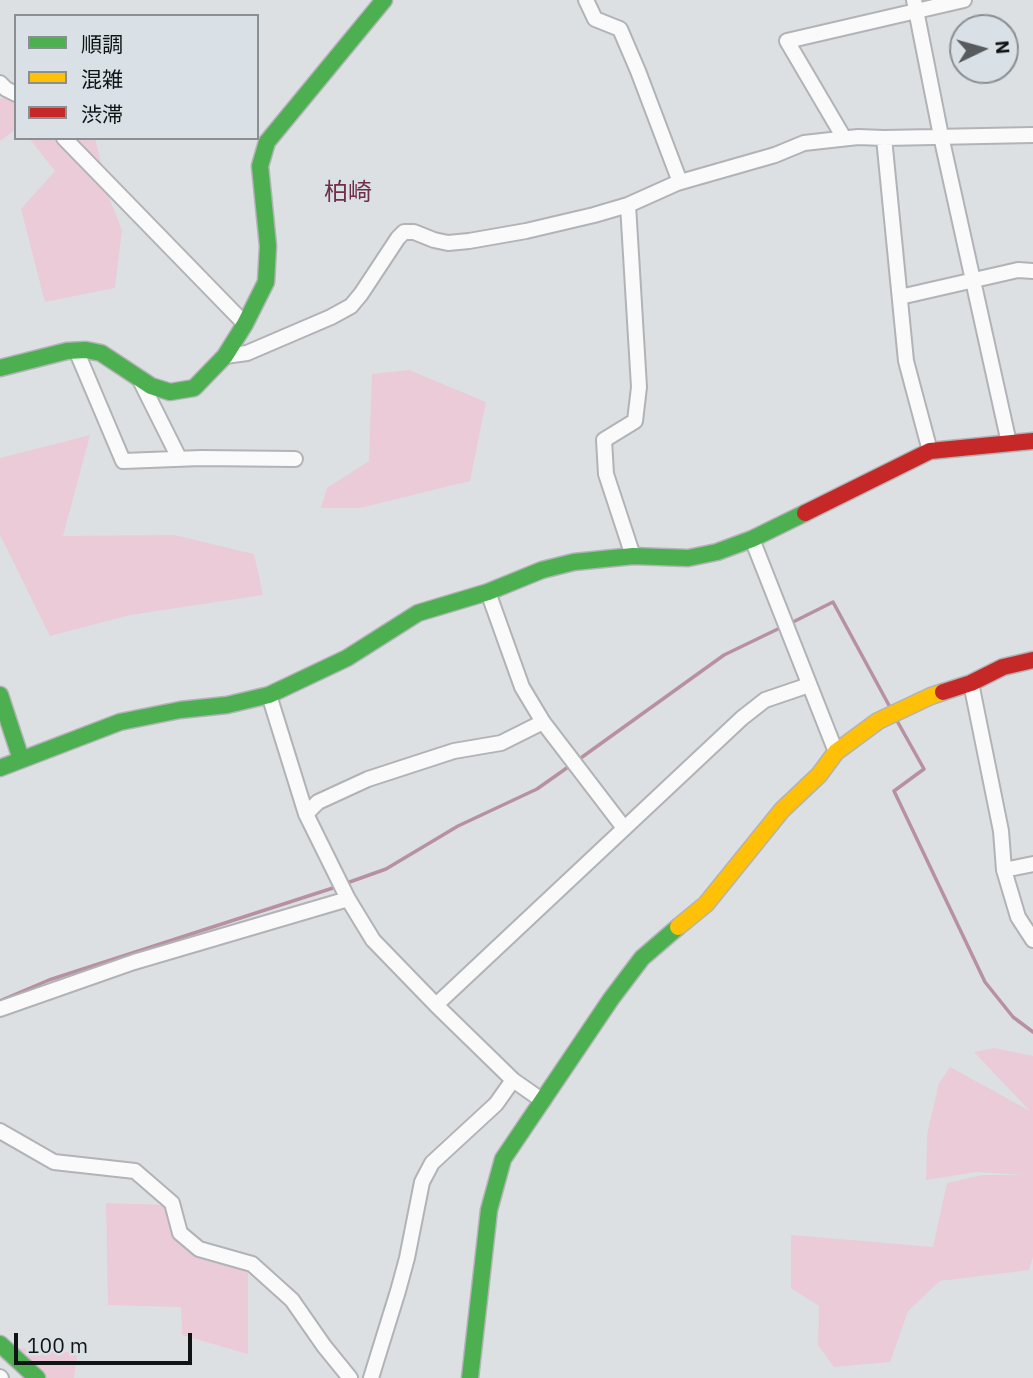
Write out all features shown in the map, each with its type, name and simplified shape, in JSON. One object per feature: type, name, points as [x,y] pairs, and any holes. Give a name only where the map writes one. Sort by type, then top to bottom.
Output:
[{"type":"street","points":[[0,368],[67,351],[86,350],[101,353],[151,386],[170,392],[194,388],[225,356],[266,282],[268,246],[260,166],[267,142],[384,0]]},
{"type":"street","points":[[586,0],[595,19],[620,29],[680,182]]},
{"type":"street","points":[[844,138],[786,41],[915,5],[964,0]]},
{"type":"street","points":[[915,5],[1009,443]]},
{"type":"street","points":[[225,356],[247,353],[351,306],[404,232],[414,232],[448,243],[526,231],[628,205],[680,182],[775,155],[804,143],[844,138],[1033,135]]},
{"type":"street","points":[[884,138],[906,361],[930,451]]},
{"type":"street","points":[[66,140],[245,324]]},
{"type":"street","points":[[628,205],[639,387],[635,421],[604,440],[607,474],[633,556]]},
{"type":"street","points":[[900,297],[1018,270],[1033,271]]},
{"type":"street","points":[[76,351],[123,461],[179,458],[295,459]]},
{"type":"street","points":[[139,379],[179,458]]},
{"type":"street","points":[[0,768],[120,722],[180,710],[227,705],[269,695],[346,658],[418,613],[488,592],[542,570],[574,562],[633,556],[688,558],[717,552],[752,539],[930,451],[1033,441]]},
{"type":"street","points":[[752,539],[836,752]]},
{"type":"street","points":[[488,592],[522,687],[543,722],[624,828]]},
{"type":"street","points":[[470,1378],[489,1210],[503,1159],[611,999],[642,958],[706,904],[782,810],[819,775],[836,752],[878,721],[931,696],[971,683],[1003,667],[1033,660]]},
{"type":"street","points":[[971,683],[1001,831],[1004,870],[1018,918],[1033,940]]},
{"type":"street","points":[[436,1005],[750,712],[765,700],[809,685]]},
{"type":"street","points":[[0,695],[22,759]]},
{"type":"street","points":[[269,695],[306,814],[348,899],[373,940],[513,1080],[543,1101]]},
{"type":"street","points":[[306,814],[318,802],[368,779],[454,751],[501,743],[543,722]]},
{"type":"street","points":[[1004,870],[1033,864]]},
{"type":"street","points":[[0,1009],[134,962],[348,899]]},
{"type":"street","points":[[371,1378],[398,1290],[422,1182],[432,1163],[496,1104],[513,1080]]},
{"type":"street","points":[[0,1131],[54,1162],[135,1171],[172,1203],[180,1233],[199,1249],[253,1264],[292,1300],[350,1378]]},
{"type":"street","points":[[0,1344],[37,1378]]},
{"type":"shaded area","points":[[14,92],[14,130],[0,141],[0,99]]},
{"type":"shaded area","points":[[31,140],[95,140],[110,200],[122,230],[115,288],[45,302],[21,209],[55,171]]},
{"type":"shaded area","points":[[409,370],[486,402],[470,481],[360,508],[321,508],[327,488],[369,461],[372,374]]},
{"type":"shaded area","points":[[90,435],[63,536],[174,535],[254,554],[263,595],[130,615],[50,636],[0,535],[0,458]]},
{"type":"shaded area","points":[[994,1048],[1033,1056],[1033,1257],[1029,1270],[940,1281],[908,1311],[890,1362],[834,1367],[818,1345],[819,1306],[791,1288],[791,1235],[933,1247],[947,1183],[983,1175],[1024,1175],[976,1172],[926,1180],[927,1135],[939,1083],[950,1067],[1030,1111],[974,1052]]},
{"type":"shaded area","points":[[106,1203],[167,1205],[177,1237],[189,1250],[248,1271],[248,1354],[182,1335],[181,1307],[108,1305]]},
{"type":"shaded area","points":[[17,1348],[70,1352],[77,1355],[74,1378],[47,1378]]},
{"type":"waterway","points":[[789,624],[833,602],[891,709]]},
{"type":"waterway","points":[[578,760],[724,655],[782,627]]},
{"type":"waterway","points":[[896,719],[924,769],[894,791],[985,982],[1013,1017],[1033,1032]]},
{"type":"waterway","points":[[344,884],[386,869],[458,826],[537,789],[571,765]]},
{"type":"waterway","points":[[0,1001],[49,980],[336,887]]},
{"type":"traffic: fast","points":[[0,368],[67,351],[86,350],[101,353],[151,386],[170,392],[194,388],[225,356],[266,282],[268,246],[260,166],[267,142],[384,0]]},
{"type":"traffic: fast","points":[[0,768],[120,722],[180,710],[227,705],[269,695],[347,658],[418,613],[488,592],[542,570],[574,562],[633,556],[688,558],[717,552],[752,539],[805,513]]},
{"type":"traffic: fast","points":[[0,695],[21,759]]},
{"type":"traffic: fast","points":[[470,1378],[489,1210],[503,1159],[611,999],[642,958],[678,927]]},
{"type":"traffic: fast","points":[[0,1344],[37,1378]]},
{"type":"traffic: slow","points":[[678,927],[706,904],[782,810],[819,775],[836,752],[878,721],[943,692]]},
{"type":"traffic: jam","points":[[805,513],[930,451],[1033,441]]},
{"type":"traffic: jam","points":[[943,692],[971,683],[1003,667],[1033,660]]},
{"type":"district","name":"柏崎","points":[[348,193]]}]
